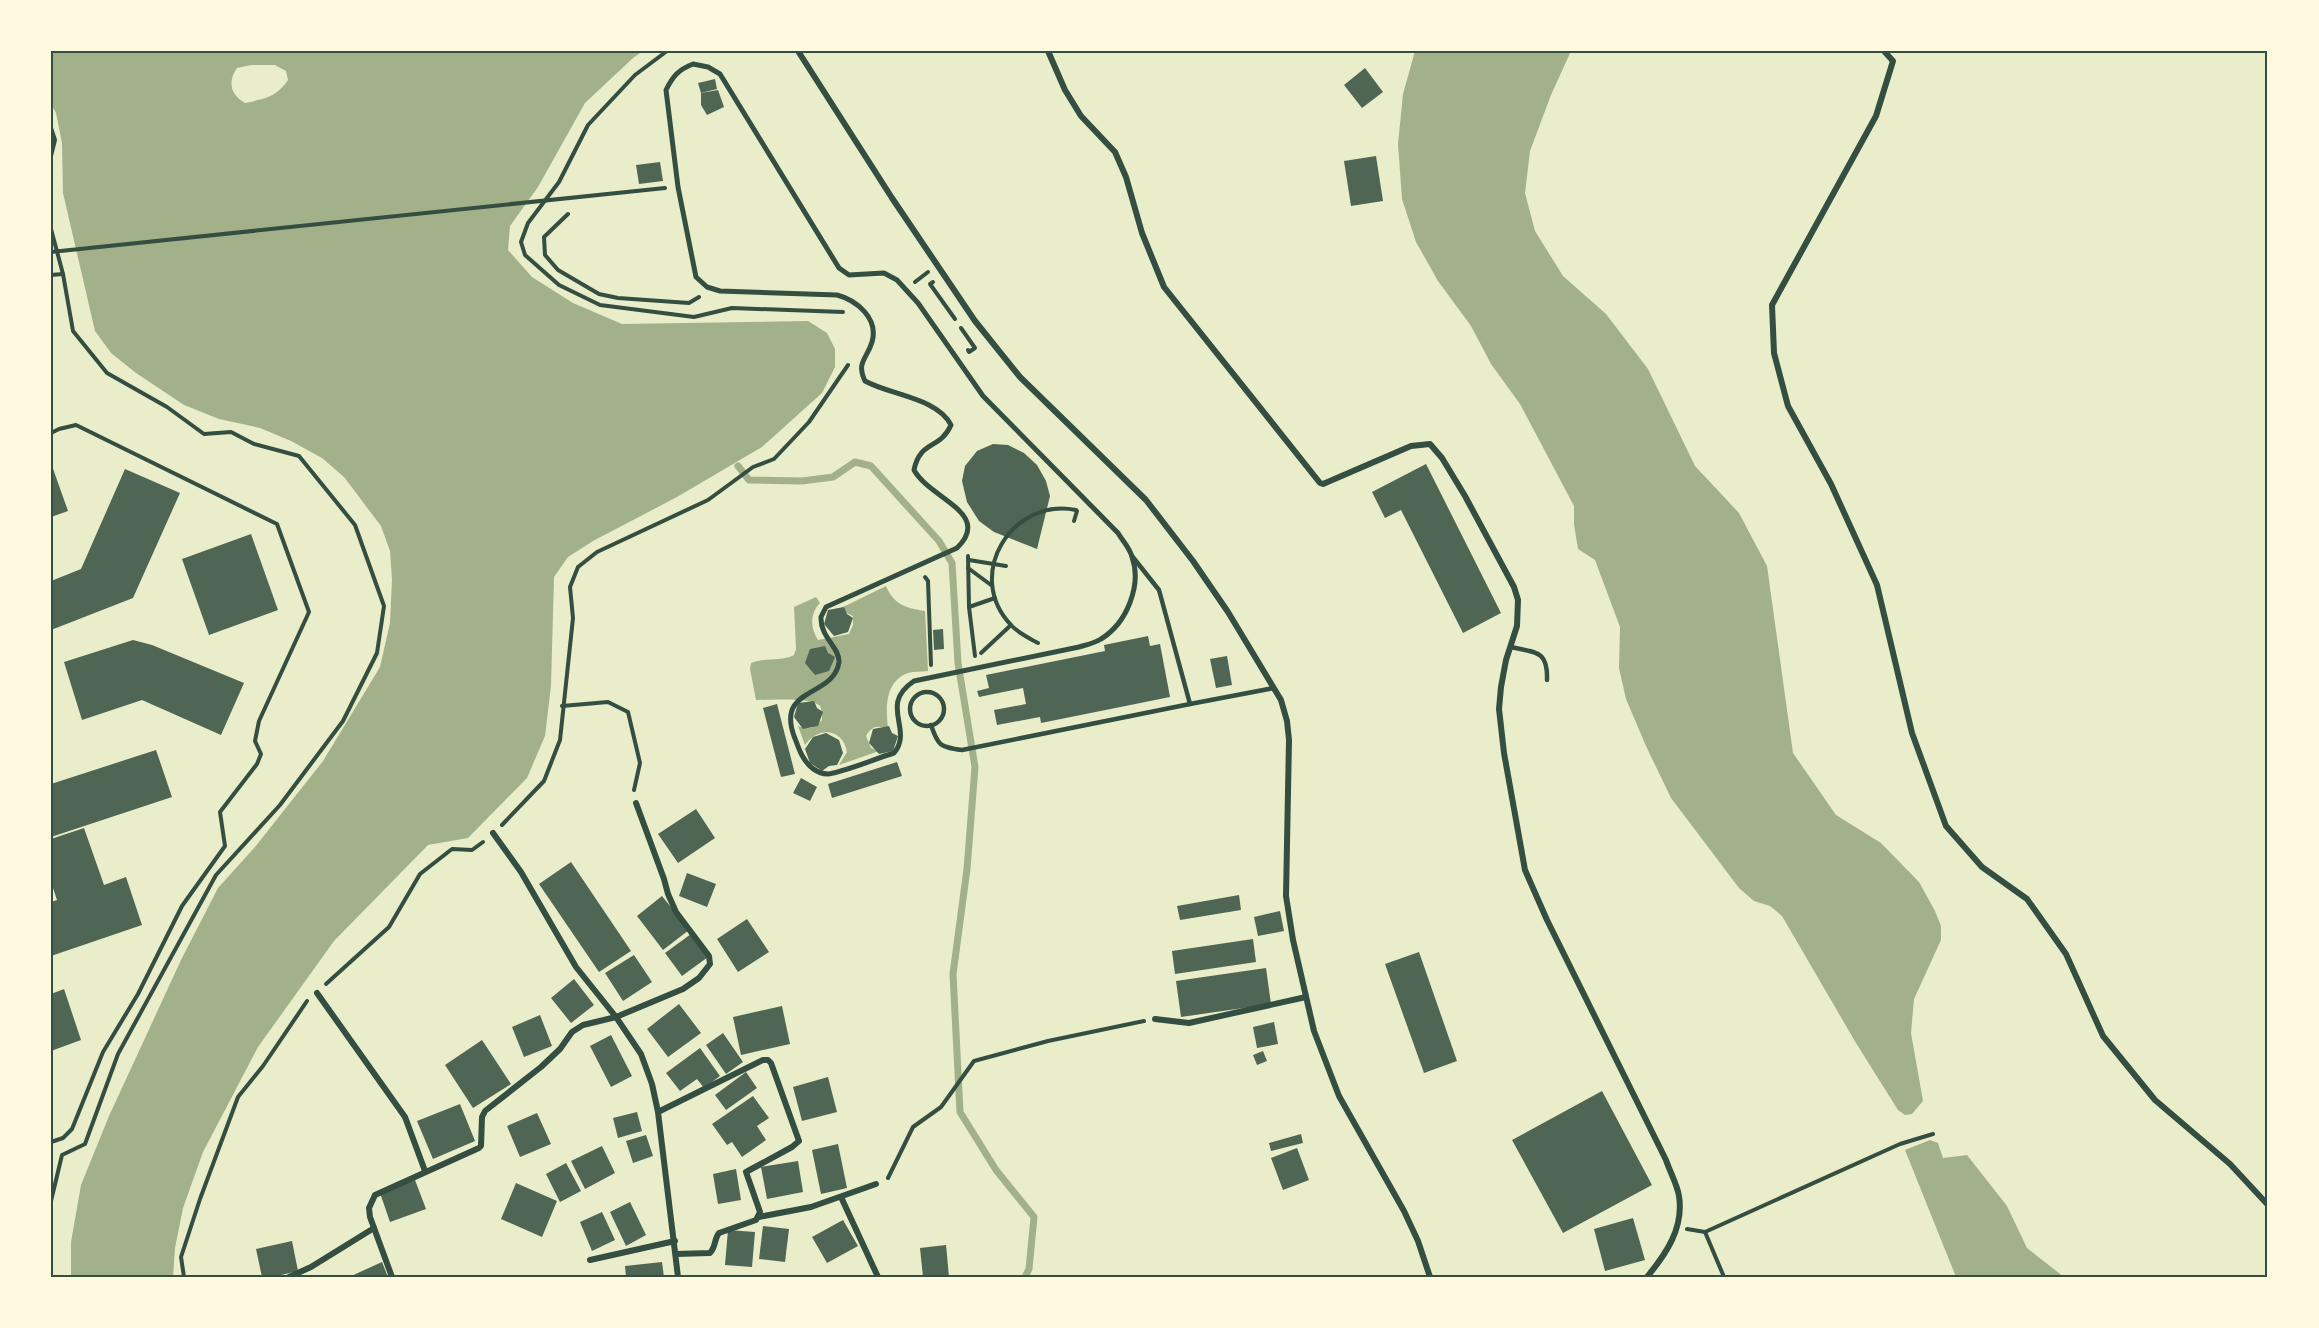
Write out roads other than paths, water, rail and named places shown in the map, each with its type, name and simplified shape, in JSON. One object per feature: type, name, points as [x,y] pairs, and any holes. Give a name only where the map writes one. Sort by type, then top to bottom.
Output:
[{"type":"street","points":[[798,51],[847,130],[975,321],[1020,377],[1146,500],[1193,561],[1228,612],[1281,700],[1289,740],[1286,896],[1314,1030],[1330,1076],[1404,1211],[1430,1277]]},
{"type":"street","points":[[1048,51],[1065,90],[1080,116],[1115,152],[1126,177],[1142,233],[1164,287],[1320,483],[1323,484],[1411,446],[1430,444],[1442,458],[1465,496],[1514,587],[1519,612],[1501,687],[1501,729],[1525,870],[1551,929],[1666,1160],[1679,1196],[1678,1228],[1664,1257],[1647,1277]]},
{"type":"street","points":[[1884,51],[1893,60],[1876,116],[1772,305],[1774,353],[1788,406],[1831,484],[1877,585],[1912,733],[1946,826],[1982,867],[2026,899],[2066,954],[2103,1036],[2155,1100],[2230,1164],[2268,1205]]},
{"type":"street","points":[[693,64],[708,67],[720,74],[838,268],[849,275],[884,273],[897,280],[918,303],[983,396],[1118,532],[1132,556],[1135,582],[1129,606],[1116,626],[1101,639],[1079,647],[914,681],[904,688],[898,697],[896,706],[901,737],[894,753],[827,774],[816,771],[808,765],[801,755],[789,721],[795,703],[828,680],[836,671],[839,662],[838,654],[824,635],[820,625],[820,617],[826,607],[957,548],[965,541],[968,534],[968,522],[962,512],[926,486],[914,470],[916,459],[923,449],[939,442],[947,435],[951,425],[946,415],[936,408],[865,381],[861,363],[873,341],[872,325],[863,309],[850,298],[837,295],[720,291],[707,287],[696,277],[678,187],[666,90],[673,76],[681,69],[693,64]]},
{"type":"street","points":[[392,1277],[369,1208],[375,1195],[482,1146],[482,1117],[485,1111],[552,1058],[572,1032],[583,1025],[616,1017],[683,989],[705,972],[710,961],[676,912],[636,803]]},
{"type":"street","points":[[493,833],[521,872],[576,967],[616,1017],[641,1054],[652,1084],[658,1112],[678,1277]]},
{"type":"street","points":[[316,993],[405,1117],[424,1172]]},
{"type":"street","points":[[1155,1019],[1189,1023],[1306,997]]},
{"type":"street","points":[[658,1112],[763,1060],[768,1060],[799,1141],[746,1172],[760,1212],[759,1217]]},
{"type":"street","points":[[676,1254],[710,1252],[719,1233],[759,1217],[794,1212],[876,1184]]},
{"type":"street","points":[[841,1197],[878,1277]]},
{"type":"street","points":[[289,1277],[311,1267],[374,1228]]},
{"type":"street","points":[[590,1260],[675,1240]]},
{"type":"lane","points":[[1132,556],[1159,590],[1190,704]]},
{"type":"lane","points":[[1511,647],[1539,654],[1545,658],[1548,667],[1547,680]]},
{"type":"lane","points":[[931,725],[937,742],[945,748],[962,750],[1274,688]]},
{"type":"lane","points":[[925,692],[936,694],[944,708],[940,719],[931,725],[920,724],[910,712],[911,701],[925,692]]},
{"type":"waterway","points":[[738,466],[749,480],[802,481],[833,477],[855,462],[871,466],[939,541],[952,563],[958,663],[975,767],[967,869],[953,974],[960,1112],[996,1170],[1034,1217],[1029,1269],[1025,1277]]}]
